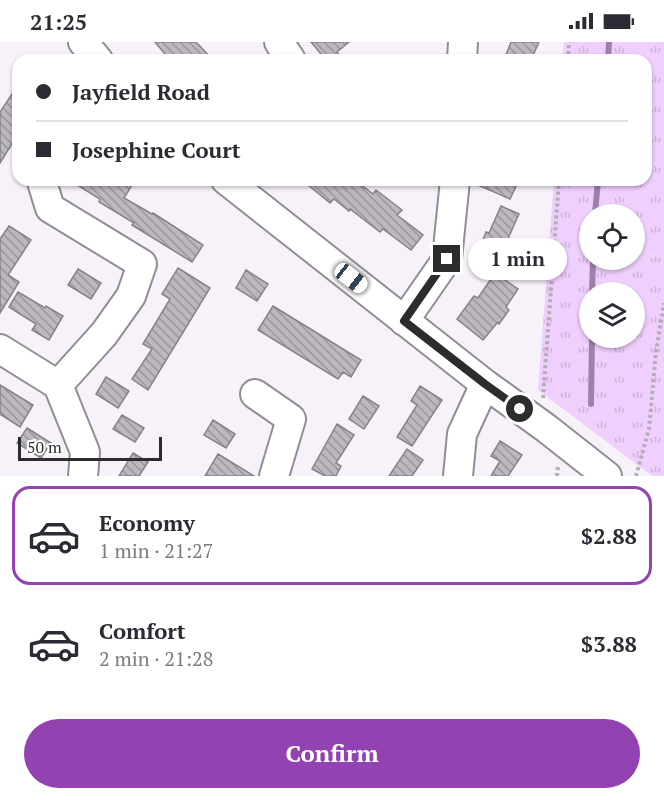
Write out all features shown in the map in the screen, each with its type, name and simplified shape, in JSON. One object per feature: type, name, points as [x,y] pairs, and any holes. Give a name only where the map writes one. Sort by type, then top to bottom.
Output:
[{"type":"street","points":[[82,42],[93,54]]},
{"type":"street","points":[[43,186],[50,208],[142,264],[131,296],[104,334],[58,385]]},
{"type":"street","points":[[234,186],[485,384],[607,476]]},
{"type":"street","points":[[404,321],[447,259],[454,186]]},
{"type":"street","points":[[0,349],[58,385],[85,452],[83,476]]},
{"type":"street","points":[[458,476],[462,434],[485,384]]},
{"type":"street","points":[[255,394],[291,419],[274,476]]},
{"type":"path","points":[[557,476],[559,455],[546,428],[543,398],[559,186]]},
{"type":"path","points":[[636,476],[649,429],[656,352],[664,303]]},
{"type":"green space","points":[[564,42],[664,42],[664,476],[652,476],[538,390],[554,186],[652,186],[652,54],[563,54]]},
{"type":"building","points":[[155,42],[196,42],[207,54],[165,54]]},
{"type":"building","points":[[311,42],[349,42],[337,52],[339,54],[321,54]]},
{"type":"building","points":[[511,42],[539,42],[534,54],[506,54]]},
{"type":"building","points":[[12,94],[12,144],[0,163],[0,112]]},
{"type":"building","points":[[79,186],[131,186],[124,198],[153,213],[203,245],[192,262],[132,225],[134,223],[99,202],[100,199]]},
{"type":"building","points":[[309,186],[363,186],[373,194],[376,190],[402,210],[397,215],[423,235],[411,250],[383,229],[380,232],[334,199],[330,203]]},
{"type":"building","points":[[480,186],[516,186],[510,199]]},
{"type":"building","points":[[501,206],[519,214],[507,241],[516,245],[508,262],[479,250]]},
{"type":"building","points":[[9,226],[31,240],[8,275],[19,282],[0,313],[0,239]]},
{"type":"building","points":[[178,268],[210,288],[148,390],[132,379],[152,349],[143,344],[170,299],[162,294]]},
{"type":"building","points":[[78,269],[101,283],[91,299],[68,285]]},
{"type":"building","points":[[246,270],[268,284],[257,301],[236,288]]},
{"type":"building","points":[[495,273],[518,289],[506,307],[509,310],[483,340],[457,319],[474,296],[478,298]]},
{"type":"building","points":[[18,292],[63,316],[49,340],[32,330],[36,324],[9,307]]},
{"type":"building","points":[[273,306],[361,360],[351,377],[343,372],[338,379],[258,330]]},
{"type":"building","points":[[106,377],[129,391],[118,408],[96,394]]},
{"type":"building","points":[[0,385],[33,405],[20,427],[0,414]]},
{"type":"building","points":[[420,386],[442,400],[412,446],[397,437],[417,405],[411,401]]},
{"type":"building","points":[[363,396],[379,406],[364,429],[349,419]]},
{"type":"building","points":[[122,415],[144,428],[135,442],[113,429]]},
{"type":"building","points":[[213,420],[235,434],[226,448],[204,435]]},
{"type":"building","points":[[337,424],[354,435],[336,463],[341,466],[336,476],[325,476],[312,469]]},
{"type":"building","points":[[27,428],[51,443],[41,458],[17,443]]},
{"type":"building","points":[[500,441],[522,455],[508,476],[491,476],[500,461],[491,456]]},
{"type":"building","points":[[407,449],[423,460],[412,476],[389,476]]},
{"type":"building","points":[[133,453],[148,462],[139,476],[119,476]]},
{"type":"building","points":[[218,454],[254,476],[205,476]]},
{"type":"waterway","points":[[608,54],[609,42]]},
{"type":"waterway","points":[[596,204],[597,186]]},
{"type":"waterway","points":[[592,282],[593,270]]},
{"type":"waterway","points":[[591,404],[592,348]]},
{"type":"route","points":[[447,259],[404,321],[520,409]]}]
